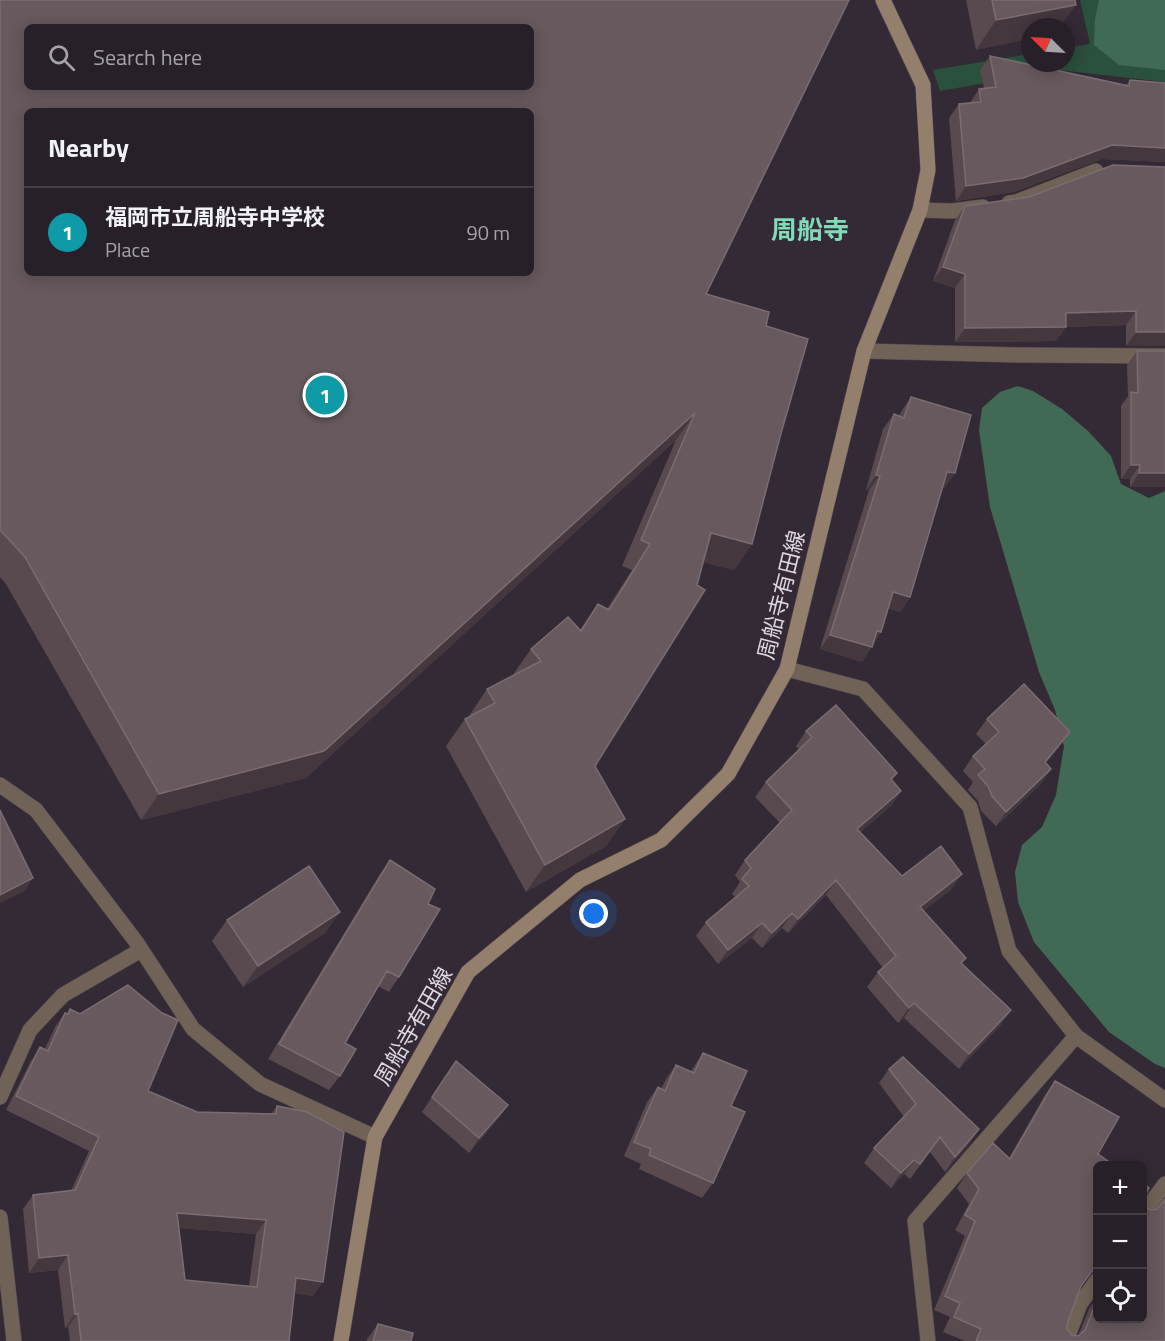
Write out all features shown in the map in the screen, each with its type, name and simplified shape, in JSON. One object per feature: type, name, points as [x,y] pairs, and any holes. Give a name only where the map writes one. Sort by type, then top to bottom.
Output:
[{"type":"main road","name":"周船寺有田線","points":[[341,1341],[375,1137],[468,972],[580,880],[661,840],[728,774],[787,669],[864,351],[920,210],[928,170],[923,85],[883,0]]},
{"type":"street","points":[[920,210],[952,211],[1016,202],[1102,169],[1113,170]]},
{"type":"street","points":[[864,351],[1165,356]]},
{"type":"street","points":[[787,669],[863,689],[970,807],[1009,951],[1077,1036],[1165,1100]]},
{"type":"street","points":[[0,785],[36,810],[141,950],[193,1029],[260,1084],[375,1137]]},
{"type":"street","points":[[0,1097],[30,1030],[63,995],[141,950]]},
{"type":"street","points":[[928,1341],[915,1221],[1077,1036]]},
{"type":"street","points":[[1147,1209],[1165,1184]]},
{"type":"street","points":[[0,1217],[14,1341]]},
{"type":"street","points":[[1065,1341],[1080,1304],[1093,1286]]},
{"type":"green space","points":[[1080,0],[1165,0],[1165,82],[1075,72],[1075,46],[1090,44]]},
{"type":"green space","points":[[1099,0],[1165,0],[1165,70],[1119,65],[1094,45],[1095,19]]},
{"type":"green space","points":[[1021,55],[1021,72],[1048,72],[940,91],[933,70]]},
{"type":"green space","points":[[1018,386],[1033,391],[1062,409],[1088,431],[1111,456],[1121,484],[1149,498],[1165,491],[1165,1068],[1155,1064],[1109,1032],[1034,942],[1018,902],[1015,872],[1022,845],[1042,827],[1056,795],[1064,746],[1055,710],[1039,672],[990,507],[979,430],[982,408],[1000,392]]},
{"type":"building","points":[[0,0],[849,0],[706,294],[769,312],[766,326],[808,339],[752,544],[711,533],[697,585],[705,590],[595,766],[625,819],[545,865],[465,719],[495,703],[487,689],[541,661],[531,649],[568,617],[581,631],[598,604],[609,610],[650,544],[641,540],[695,413],[324,751],[159,794],[25,557],[0,530]]},
{"type":"building","points":[[992,0],[1075,0],[1076,5],[996,20]]},
{"type":"building","points":[[990,56],[1021,63],[1021,72],[1064,72],[1129,86],[1130,80],[1165,83],[1165,148],[1112,145],[1023,178],[966,186],[959,104],[981,102],[979,89],[996,87]]},
{"type":"building","points":[[1113,165],[1165,167],[1165,332],[1136,332],[1136,311],[1066,313],[1066,327],[965,328],[965,274],[943,267],[965,206],[1029,197]]},
{"type":"building","points":[[1137,351],[1165,351],[1165,473],[1139,473],[1140,465],[1131,465],[1131,392],[1138,393]]},
{"type":"building","points":[[911,397],[971,415],[955,473],[947,472],[910,597],[893,592],[881,632],[877,631],[872,647],[830,635],[880,476],[876,475],[894,414],[904,418]]},
{"type":"building","points":[[1024,684],[1070,732],[1045,762],[1051,769],[1006,812],[978,775],[985,769],[973,756],[999,732],[987,719]]},
{"type":"building","points":[[836,705],[897,773],[891,779],[901,791],[857,829],[902,876],[941,846],[962,874],[920,907],[966,958],[961,963],[1011,1010],[969,1054],[914,1003],[909,1008],[878,972],[896,956],[836,880],[798,919],[792,913],[772,933],[762,923],[728,950],[706,922],[749,886],[742,879],[751,868],[745,860],[792,810],[766,782],[812,737],[806,731]]},
{"type":"building","points":[[0,810],[33,878],[0,895]]},
{"type":"building","points":[[390,860],[435,889],[428,904],[440,909],[399,977],[387,971],[345,1043],[356,1049],[340,1076],[279,1044]]},
{"type":"building","points":[[309,866],[340,912],[258,966],[227,920]]},
{"type":"building","points":[[128,985],[162,1013],[178,1020],[148,1091],[197,1112],[276,1114],[277,1106],[307,1112],[344,1132],[323,1282],[296,1278],[289,1341],[81,1341],[78,1313],[75,1314],[68,1255],[39,1258],[33,1195],[75,1190],[99,1137],[16,1096],[40,1047],[48,1051],[65,1013],[68,1014],[70,1009],[80,1014]],"holes":[[[177,1213],[266,1220],[257,1287],[185,1280]]]},
{"type":"building","points":[[703,1053],[747,1071],[731,1106],[745,1112],[713,1183],[649,1155],[651,1149],[634,1142],[658,1087],[665,1091],[676,1065],[694,1073]]},
{"type":"building","points":[[903,1057],[979,1129],[955,1157],[940,1137],[920,1164],[914,1160],[901,1173],[874,1148],[916,1104],[889,1069]]},
{"type":"building","points":[[456,1061],[508,1105],[479,1138],[432,1097]]},
{"type":"building","points":[[1055,1081],[1119,1117],[1098,1154],[1108,1161],[1093,1161],[1093,1270],[1081,1286],[1067,1329],[1072,1335],[1078,1336],[1085,1330],[1093,1310],[1093,1323],[1147,1323],[1147,1208],[1157,1209],[1165,1199],[1165,1341],[976,1341],[981,1329],[954,1317],[960,1303],[945,1296],[975,1221],[965,1215],[979,1189],[967,1173],[993,1143],[1010,1159]]},
{"type":"building","points":[[378,1324],[413,1333],[411,1341],[373,1341]]},
{"type":"place","name":"福岡市立周船寺中学校","points":[[325,395]]},
{"type":"district","name":"周船寺","points":[[810,230]]}]
